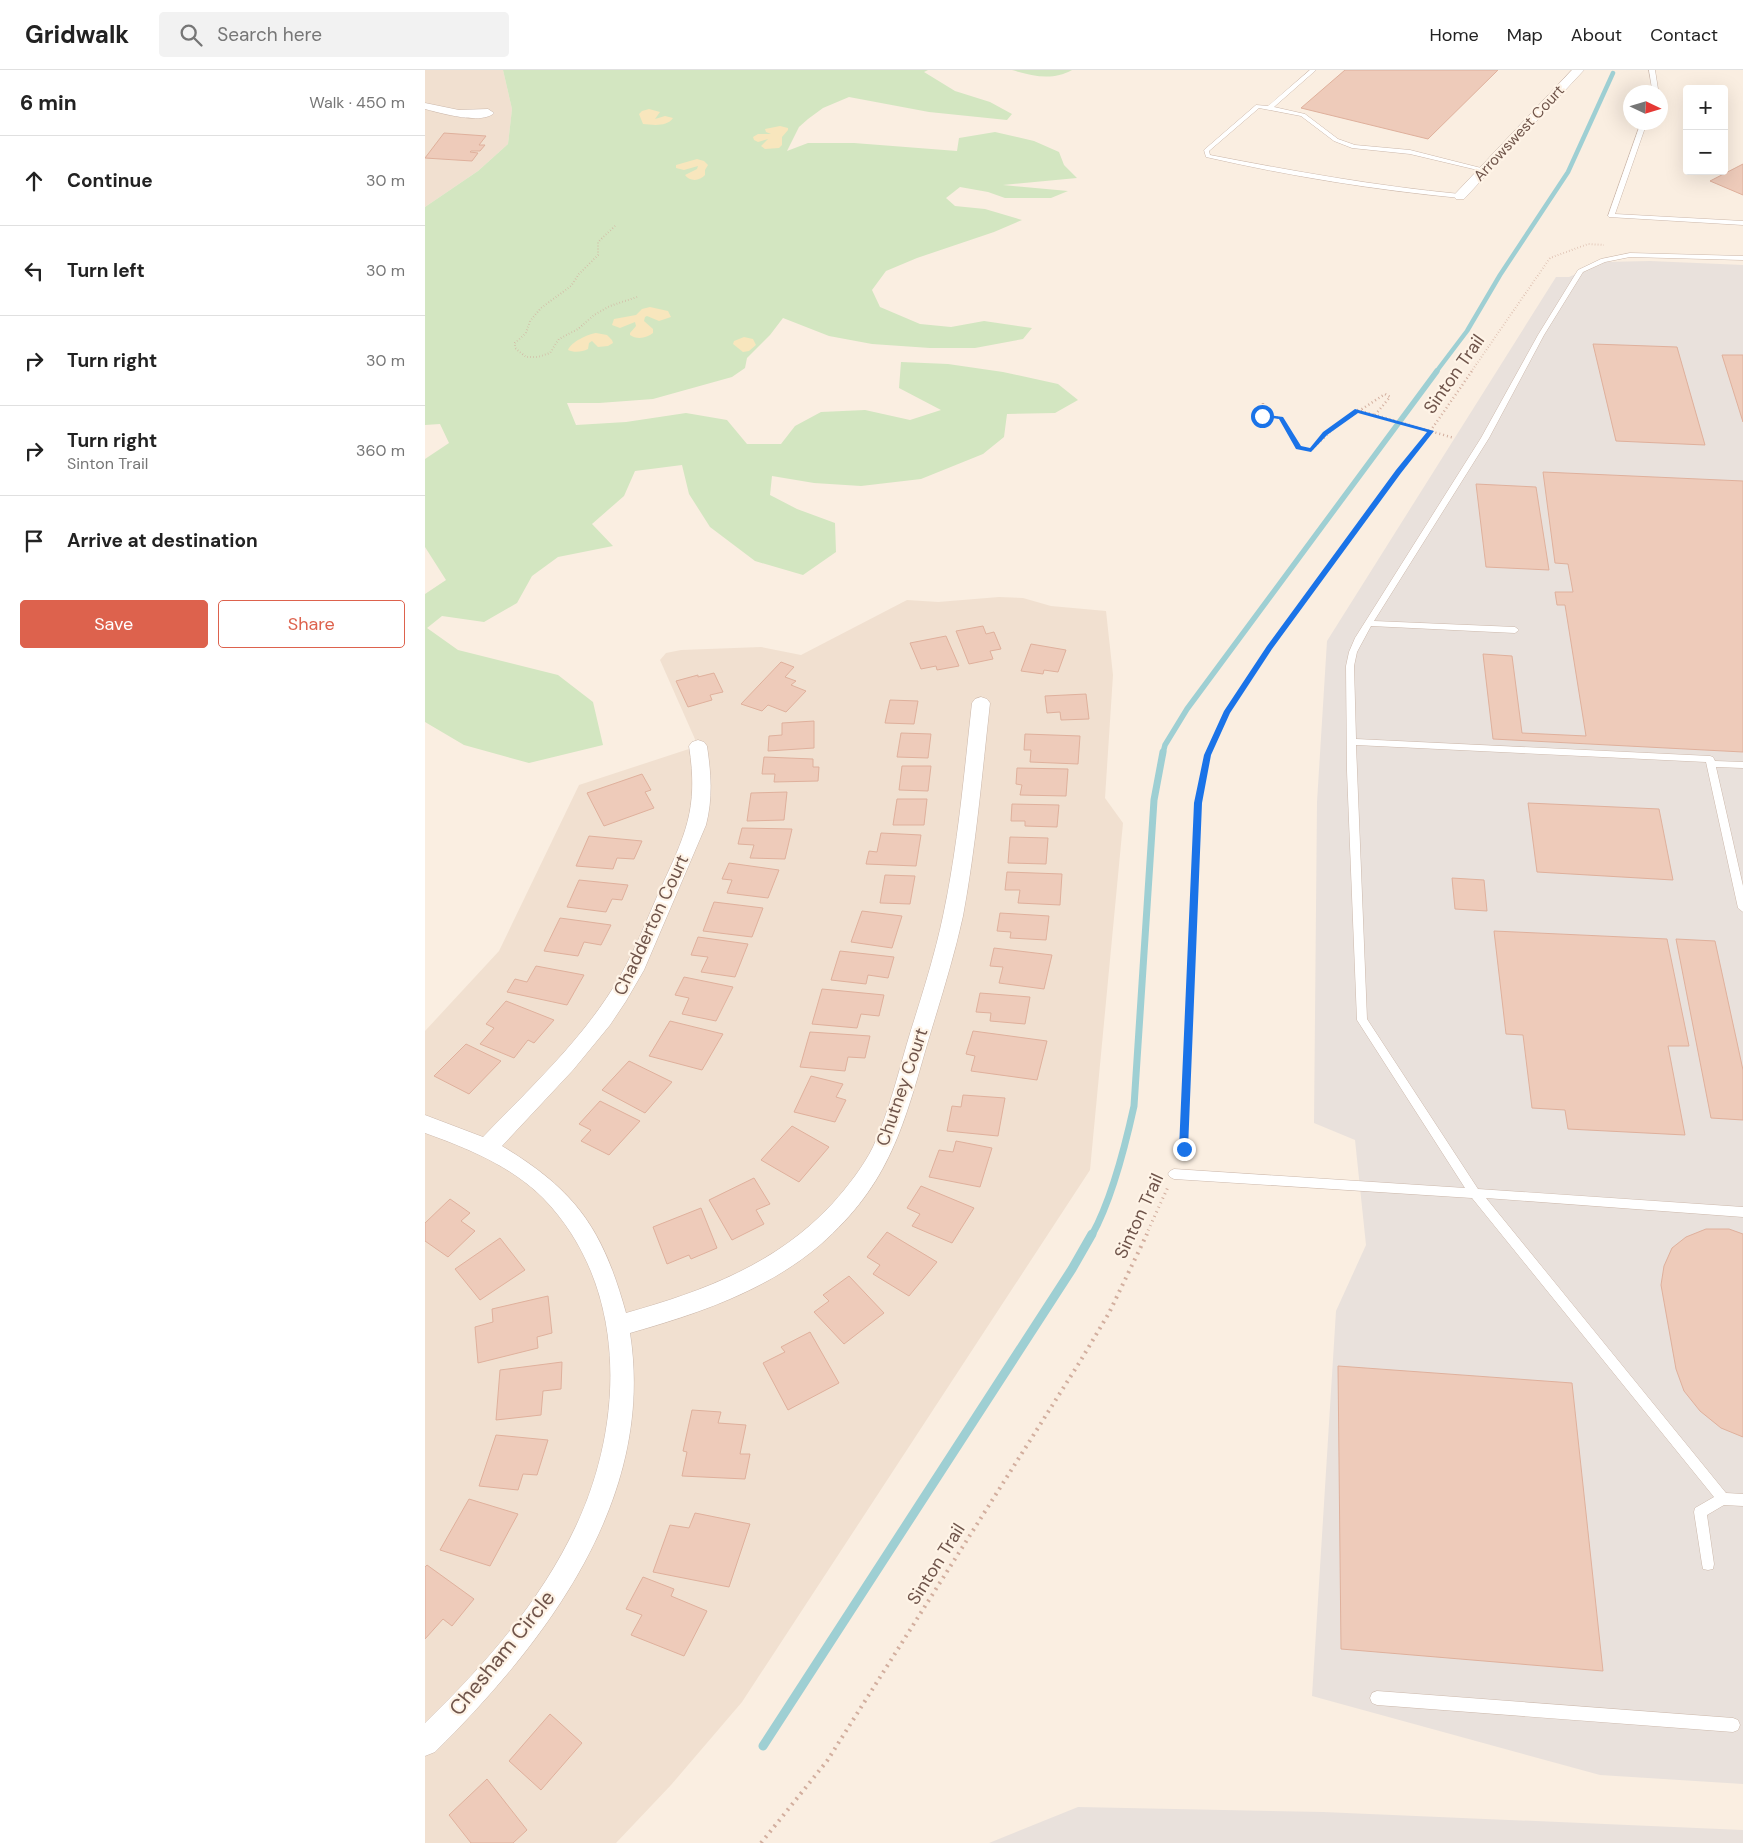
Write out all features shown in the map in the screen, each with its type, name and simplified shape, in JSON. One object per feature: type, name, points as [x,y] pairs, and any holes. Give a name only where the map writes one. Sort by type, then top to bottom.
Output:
[{"type":"street","name":"Arrowswest Court","points":[[1460,196],[1578,70]]},
{"type":"street","points":[[425,106],[459,114],[488,113]]},
{"type":"street","name":"Chutney Court","points":[[617,1326],[701,1301],[762,1273],[798,1249],[847,1202],[866,1176],[883,1147],[899,1102],[949,933],[961,872],[981,703]]},
{"type":"street","name":"Chadderton Court","points":[[486,1148],[585,1042],[626,985],[700,817],[703,797],[703,776],[698,746]]},
{"type":"street","name":"Chesham Circle","points":[[425,1124],[455,1134],[519,1166],[548,1188],[570,1211],[602,1267],[617,1326],[623,1388],[621,1420],[611,1463],[603,1489],[577,1552],[553,1592],[520,1638],[486,1680],[425,1742]]},
{"type":"lane","points":[[1269,108],[1313,70]]},
{"type":"lane","points":[[1652,70],[1654,85]]},
{"type":"lane","points":[[1460,196],[1401,191],[1208,156],[1206,151],[1258,106],[1303,115],[1336,140],[1354,147],[1410,152],[1485,170]]},
{"type":"lane","points":[[1641,130],[1611,216],[1743,223]]},
{"type":"lane","points":[[1723,1499],[1475,1193],[1362,1020],[1350,666],[1353,652],[1369,623],[1485,438],[1541,335],[1580,271],[1603,260],[1629,255],[1743,258]]},
{"type":"lane","points":[[1369,623],[1515,630]]},
{"type":"lane","points":[[1352,742],[1709,758],[1743,908]]},
{"type":"lane","points":[[1711,764],[1743,766]]},
{"type":"lane","points":[[1174,1174],[1743,1212]]},
{"type":"lane","points":[[1708,1564],[1700,1512],[1723,1499],[1743,1500]]},
{"type":"lane","points":[[1377,1698],[1733,1725]]},
{"type":"path","points":[[615,226],[599,242],[598,255],[579,274],[571,286],[541,308],[530,321],[526,332],[515,344],[515,348],[526,357],[538,357],[550,353],[559,339],[578,329],[594,315],[610,306],[637,297]]},
{"type":"path","name":"Sinton Trail","points":[[761,1843],[827,1761],[1066,1382],[1083,1360],[1107,1316],[1174,1174],[1184,1149],[1198,803],[1207,755],[1226,713],[1265,654],[1398,471],[1431,431],[1551,258],[1588,244],[1607,245]]},
{"type":"path","points":[[1263,403],[1262,416],[1281,418],[1299,448],[1311,450],[1325,433],[1357,410],[1385,394],[1390,397],[1375,415]]},
{"type":"path","points":[[1357,410],[1454,438]]},
{"type":"shaded area","points":[[425,70],[503,70],[512,109],[508,144],[478,171],[425,207]]},
{"type":"shaded area","points":[[1650,261],[1743,265],[1743,1784],[1600,1775],[1312,1696],[1336,1311],[1366,1245],[1355,1140],[1314,1123],[1317,802],[1327,641],[1556,277],[1569,277],[1604,262]]},
{"type":"shaded area","points":[[999,597],[1023,598],[1051,606],[1106,611],[1113,675],[1105,798],[1123,823],[1090,1170],[742,1702],[671,1785],[616,1843],[425,1843],[425,1031],[499,951],[579,785],[698,746],[660,660],[666,653],[681,650],[761,647],[801,655],[907,600],[938,602]]},
{"type":"shaded area","points":[[1078,1807],[1323,1812],[1743,1830],[1743,1843],[989,1843]]},
{"type":"green space","points":[[503,70],[928,70],[924,72],[955,91],[990,102],[1012,114],[1007,120],[929,112],[849,97],[823,108],[808,119],[799,127],[787,151],[808,143],[854,143],[957,151],[959,138],[995,132],[1034,141],[1059,152],[1064,165],[1077,178],[1003,185],[1068,191],[1051,198],[1005,198],[988,192],[960,187],[946,198],[955,206],[985,209],[1022,220],[886,271],[872,290],[880,307],[920,324],[951,327],[984,321],[1032,328],[1023,339],[975,348],[930,348],[872,344],[829,336],[783,318],[770,335],[747,358],[745,368],[732,377],[653,399],[567,403],[576,425],[626,422],[686,413],[727,420],[747,444],[781,444],[795,426],[821,412],[865,410],[910,420],[941,410],[899,388],[901,362],[948,364],[1003,372],[1058,384],[1078,400],[1055,413],[1007,414],[1004,437],[983,454],[921,479],[861,486],[814,483],[772,476],[770,495],[797,509],[835,523],[836,552],[803,575],[755,561],[710,527],[689,494],[682,465],[635,471],[624,496],[592,524],[613,546],[558,557],[532,576],[517,603],[484,622],[442,616],[427,628],[458,650],[558,675],[593,702],[603,745],[529,763],[464,745],[425,722],[425,594],[446,580],[425,547],[425,459],[449,443],[440,424],[425,425],[425,207],[478,171],[508,144],[512,109]]},
{"type":"green space","points":[[1012,70],[1072,70],[1057,75],[1035,76]]},
{"type":"sand","points":[[649,109],[660,112],[655,119],[665,116],[673,118],[664,124],[643,124],[639,114]]},
{"type":"sand","points":[[780,126],[788,128],[788,130],[782,137],[782,145],[779,148],[765,149],[761,146],[768,139],[758,142],[754,140],[753,137],[758,134],[771,134],[766,132],[765,129]]},
{"type":"sand","points":[[697,159],[704,161],[708,165],[705,175],[700,179],[692,180],[685,175],[697,169],[698,166],[684,170],[676,168],[676,165]]},
{"type":"sand","points":[[650,307],[668,311],[671,317],[659,321],[647,316],[645,317],[644,321],[653,329],[653,333],[648,336],[639,338],[630,335],[636,326],[635,322],[620,328],[612,325],[614,319],[636,315],[642,309]]},
{"type":"sand","points":[[596,333],[607,335],[613,343],[608,346],[598,347],[592,341],[586,350],[575,352],[568,350],[580,339]]},
{"type":"sand","points":[[744,337],[753,339],[756,345],[749,351],[743,352],[733,344],[734,341]]},
{"type":"building","points":[[1345,70],[1498,70],[1428,139],[1301,108]]},
{"type":"building","points":[[444,133],[486,136],[479,145],[485,145],[480,151],[470,152],[478,153],[472,161],[425,158]]},
{"type":"building","points":[[1743,164],[1743,195],[1710,181],[1722,175],[1728,175],[1728,172]]},
{"type":"building","points":[[1593,344],[1677,347],[1705,445],[1616,441]]},
{"type":"building","points":[[1722,355],[1743,355],[1743,422]]},
{"type":"building","points":[[1543,472],[1743,481],[1743,752],[1493,739],[1483,654],[1512,656],[1522,733],[1586,736],[1565,605],[1557,605],[1555,592],[1573,592],[1568,564],[1555,563]]},
{"type":"building","points":[[1476,484],[1536,487],[1549,570],[1486,567]]},
{"type":"building","points":[[983,626],[986,634],[994,632],[1001,649],[990,651],[993,659],[969,664],[956,631]]},
{"type":"building","points":[[946,636],[959,666],[937,670],[936,666],[921,669],[910,643]]},
{"type":"building","points":[[1031,644],[1066,650],[1058,672],[1044,670],[1043,674],[1021,671]]},
{"type":"building","points":[[781,662],[794,667],[785,677],[796,681],[791,685],[806,691],[786,712],[768,705],[762,711],[741,704]]},
{"type":"building","points":[[714,673],[723,692],[710,695],[712,700],[688,707],[676,681]]},
{"type":"building","points":[[1086,694],[1089,719],[1061,720],[1060,712],[1047,713],[1045,696]]},
{"type":"building","points":[[890,700],[918,701],[914,724],[885,723]]},
{"type":"building","points":[[814,721],[814,748],[768,751],[769,736],[782,735],[782,723]]},
{"type":"building","points":[[901,733],[931,734],[928,758],[897,757]]},
{"type":"building","points":[[1025,734],[1080,736],[1078,764],[1030,762],[1031,750],[1024,750]]},
{"type":"building","points":[[764,757],[813,759],[813,767],[819,767],[818,781],[774,782],[775,774],[762,774]]},
{"type":"building","points":[[902,766],[931,766],[928,791],[899,790]]},
{"type":"building","points":[[1017,768],[1068,769],[1066,796],[1020,795],[1022,785],[1016,784]]},
{"type":"building","points":[[642,774],[651,790],[645,792],[654,808],[604,826],[587,793]]},
{"type":"building","points":[[787,792],[784,820],[747,821],[751,793]]},
{"type":"building","points":[[897,799],[927,799],[924,825],[893,825]]},
{"type":"building","points":[[1528,803],[1659,809],[1673,880],[1537,872]]},
{"type":"building","points":[[1012,804],[1059,805],[1057,827],[1025,826],[1025,821],[1011,821]]},
{"type":"building","points":[[742,828],[792,829],[785,859],[750,858],[754,845],[738,844]]},
{"type":"building","points":[[881,833],[921,835],[916,866],[866,864],[869,851],[877,852]]},
{"type":"building","points":[[589,836],[642,841],[634,859],[617,858],[613,869],[576,866]]},
{"type":"building","points":[[1010,837],[1048,838],[1046,864],[1008,863]]},
{"type":"building","points":[[729,863],[779,870],[768,898],[727,893],[732,880],[722,879]]},
{"type":"building","points":[[1007,872],[1062,874],[1060,905],[1018,903],[1020,890],[1005,890]]},
{"type":"building","points":[[885,875],[915,876],[910,904],[880,903]]},
{"type":"building","points":[[1452,878],[1484,880],[1487,911],[1455,909]]},
{"type":"building","points":[[579,880],[628,885],[622,900],[612,899],[606,912],[567,907]]},
{"type":"building","points":[[714,902],[763,908],[752,937],[703,931]]},
{"type":"building","points":[[862,911],[902,916],[892,948],[851,942]]},
{"type":"building","points":[[1000,913],[1049,916],[1046,940],[1010,938],[1011,932],[997,931]]},
{"type":"building","points":[[560,918],[611,925],[601,945],[584,942],[578,956],[544,951]]},
{"type":"building","points":[[1494,931],[1667,939],[1689,1046],[1668,1046],[1685,1135],[1568,1129],[1565,1110],[1532,1108],[1523,1035],[1506,1034]]},
{"type":"building","points":[[698,937],[748,944],[735,977],[701,972],[708,957],[691,955]]},
{"type":"building","points":[[1676,939],[1715,941],[1743,1070],[1743,1120],[1711,1118]]},
{"type":"building","points":[[994,948],[1052,955],[1044,989],[999,983],[1003,967],[990,966]]},
{"type":"building","points":[[840,951],[894,957],[888,978],[868,975],[866,984],[831,980]]},
{"type":"building","points":[[536,966],[584,975],[567,1005],[507,992],[515,979],[527,982]]},
{"type":"building","points":[[684,977],[733,987],[716,1021],[682,1014],[689,998],[675,995]]},
{"type":"building","points":[[822,989],[884,995],[879,1016],[861,1014],[857,1028],[812,1024]]},
{"type":"building","points":[[980,993],[1030,997],[1025,1024],[990,1021],[991,1013],[976,1012]]},
{"type":"building","points":[[506,1001],[554,1020],[534,1043],[528,1040],[514,1058],[480,1044],[494,1028],[486,1024]]},
{"type":"building","points":[[670,1021],[723,1034],[702,1070],[649,1056]]},
{"type":"building","points":[[973,1031],[1047,1041],[1037,1080],[971,1071],[975,1056],[966,1054]]},
{"type":"building","points":[[810,1032],[870,1036],[865,1058],[848,1057],[845,1071],[800,1067]]},
{"type":"building","points":[[466,1044],[501,1061],[469,1094],[434,1076]]},
{"type":"building","points":[[629,1061],[672,1082],[645,1113],[602,1090]]},
{"type":"building","points":[[811,1076],[843,1084],[836,1097],[846,1100],[835,1122],[794,1112]]},
{"type":"building","points":[[963,1095],[1005,1098],[998,1136],[947,1131],[952,1106],[961,1107]]},
{"type":"building","points":[[600,1101],[640,1121],[609,1155],[581,1141],[591,1130],[579,1124]]},
{"type":"building","points":[[792,1126],[829,1147],[799,1182],[761,1160]]},
{"type":"building","points":[[956,1141],[992,1148],[980,1187],[929,1177],[939,1150],[953,1152]]},
{"type":"building","points":[[754,1178],[770,1204],[756,1210],[764,1224],[732,1240],[709,1200]]},
{"type":"building","points":[[921,1186],[974,1208],[952,1243],[912,1226],[920,1214],[907,1208]]},
{"type":"building","points":[[450,1199],[470,1213],[461,1221],[475,1231],[448,1257],[425,1241],[425,1223]]},
{"type":"building","points":[[701,1208],[717,1248],[691,1259],[689,1255],[667,1264],[653,1227]]},
{"type":"building","points":[[1706,1229],[1729,1229],[1743,1234],[1743,1437],[1721,1428],[1700,1411],[1684,1391],[1676,1369],[1661,1285],[1664,1266],[1672,1248],[1686,1237]]},
{"type":"building","points":[[887,1232],[937,1262],[909,1296],[873,1274],[880,1265],[867,1257]]},
{"type":"building","points":[[500,1238],[525,1270],[480,1300],[455,1269]]},
{"type":"building","points":[[849,1276],[884,1313],[844,1344],[814,1312],[829,1301],[823,1295]]},
{"type":"building","points":[[548,1296],[552,1333],[537,1337],[538,1348],[478,1363],[475,1327],[493,1322],[492,1309]]},
{"type":"building","points":[[810,1332],[839,1383],[788,1410],[763,1363],[785,1352],[781,1347]]},
{"type":"building","points":[[562,1362],[561,1389],[543,1391],[541,1415],[496,1420],[500,1370]]},
{"type":"building","points":[[1338,1366],[1572,1383],[1603,1671],[1341,1649]]},
{"type":"building","points":[[692,1410],[721,1412],[718,1423],[746,1425],[740,1454],[750,1454],[745,1479],[682,1476],[687,1452],[683,1451]]},
{"type":"building","points":[[496,1435],[548,1440],[537,1475],[523,1474],[518,1490],[479,1486]]},
{"type":"building","points":[[469,1499],[518,1514],[490,1566],[440,1550]]},
{"type":"building","points":[[695,1513],[750,1524],[729,1587],[653,1572],[670,1525],[689,1528]]},
{"type":"building","points":[[427,1565],[474,1599],[452,1626],[443,1619],[425,1639],[425,1567]]},
{"type":"building","points":[[643,1577],[674,1589],[671,1596],[707,1611],[684,1656],[631,1635],[642,1615],[626,1609]]},
{"type":"building","points":[[550,1714],[582,1743],[541,1790],[509,1761]]},
{"type":"building","points":[[487,1779],[527,1830],[513,1843],[471,1843],[449,1815]]},
{"type":"waterway","points":[[1436,372],[1467,331],[1500,275],[1568,172],[1613,73]]},
{"type":"waterway","points":[[1163,753],[1165,745],[1187,709],[1437,371]]},
{"type":"waterway","points":[[1092,1235],[1112,1189],[1134,1106],[1154,800],[1163,752]]},
{"type":"waterway","points":[[763,1746],[1072,1269],[1092,1234]]},
{"type":"route","points":[[1184,1149],[1198,803],[1207,755],[1226,713],[1269,648],[1398,471],[1431,431],[1357,410],[1325,433],[1311,450],[1299,448],[1281,418],[1262,416]]}]
